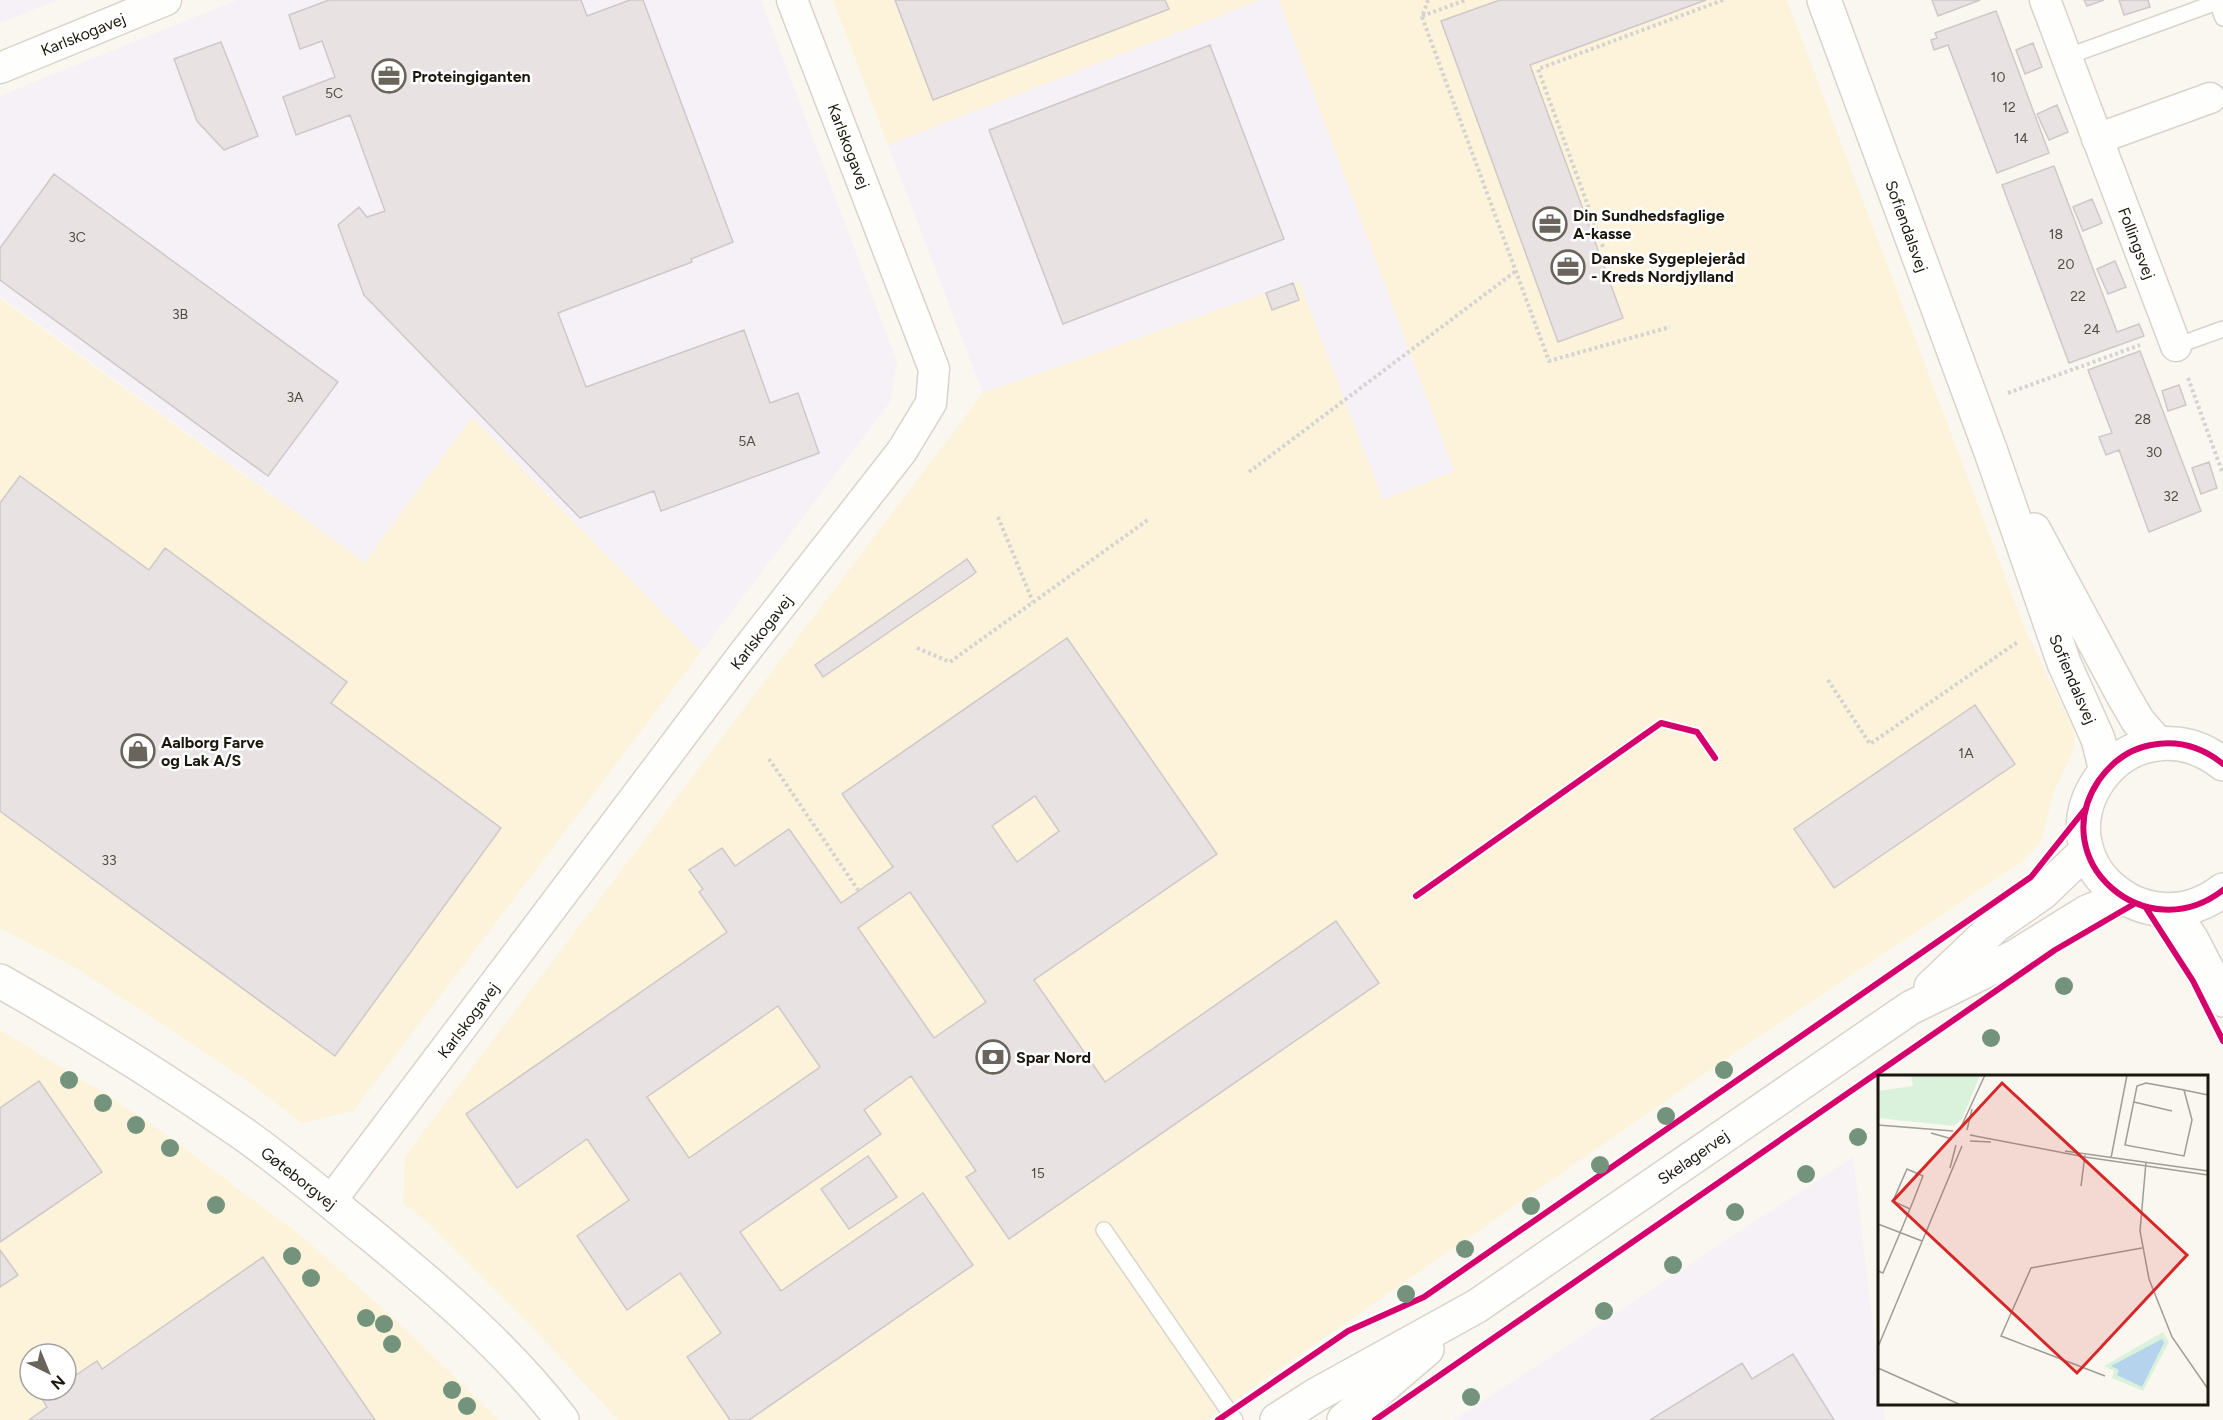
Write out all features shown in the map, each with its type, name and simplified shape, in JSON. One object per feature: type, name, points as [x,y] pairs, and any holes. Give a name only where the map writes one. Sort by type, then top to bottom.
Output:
[{"type":"street","name":"Karlskogavej","points":[[0,68],[166,0]]},
{"type":"street","name":"Karlskogavej","points":[[330,1202],[744,653],[902,451],[931,404],[934,369],[792,0]]},
{"type":"street","name":"Sofiendalsvej","points":[[1824,0],[1972,406],[1991,452],[2064,663],[2098,739],[2106,771]]},
{"type":"street","name":"Follingsvej","points":[[2045,0],[2174,340]]},
{"type":"street","points":[[2097,139],[2210,98]]},
{"type":"street","name":"Sofiendalsvej","points":[[1991,452],[2124,697],[2138,721],[2158,744]]},
{"type":"street","points":[[2220,758],[2187,745],[2158,744],[2129,753],[2106,771],[2094,788],[2086,808],[2084,829],[2088,850],[2100,877],[2123,898],[2146,908],[2172,910],[2201,904],[2223,890]]},
{"type":"street","name":"Skelagervej","points":[[1910,1008],[1995,926],[2042,893],[2088,850]]},
{"type":"street","name":"Skelagervej","points":[[1277,1420],[1316,1395],[1477,1306],[1910,1008],[2016,956],[2087,912],[2123,898]]},
{"type":"street","points":[[2172,910],[2192,940],[2223,999]]},
{"type":"street","name":"Gøteborgvej","points":[[0,981],[129,1057],[243,1134],[449,1299],[547,1400],[562,1420]]},
{"type":"street","name":"Skelagervej","points":[[1344,1420],[1477,1306]]},
{"type":"lane","points":[[2066,57],[2217,2],[2223,18]]},
{"type":"lane","points":[[2174,340],[2223,329]]},
{"type":"lane","points":[[1104,1230],[1235,1420]]},
{"type":"path","points":[[1428,0],[1422,17],[1549,361],[1670,327]]},
{"type":"path","points":[[1422,17],[1466,0]]},
{"type":"path","points":[[1603,247],[1538,69],[1723,0]]},
{"type":"path","points":[[1248,472],[1516,271]]},
{"type":"path","points":[[1972,406],[2174,340],[2223,474]]},
{"type":"path","points":[[998,517],[1033,602]]},
{"type":"path","points":[[917,648],[950,662],[1149,519]]},
{"type":"path","points":[[1827,680],[1870,744],[2030,634],[2051,625]]},
{"type":"path","points":[[769,759],[858,891]]},
{"type":"shaded area","points":[[0,0],[58,0],[0,23]]},
{"type":"shaded area","points":[[237,0],[761,0],[897,362],[890,402],[701,652],[472,417],[365,562],[0,296],[0,96]]},
{"type":"shaded area","points":[[833,0],[1261,0],[888,145]]},
{"type":"shaded area","points":[[1261,0],[1279,0],[1454,471],[1383,500],[1299,281],[983,393],[888,145]]},
{"type":"shaded area","points":[[1279,0],[1787,0],[2025,629],[2073,728],[2075,743],[2054,791],[2041,842],[2022,862],[1752,1041],[1206,1420],[618,1420],[533,1328],[428,1223],[403,1203],[405,1156],[983,393],[1299,281],[1383,499],[1454,471]]},
{"type":"shaded area","points":[[0,298],[364,562],[472,417],[701,652],[353,1111],[301,1123],[245,1079],[76,968],[0,928]]},
{"type":"shaded area","points":[[0,1030],[101,1091],[161,1131],[304,1238],[402,1326],[499,1420],[0,1420]]},
{"type":"shaded area","points":[[1853,1157],[1878,1367],[1878,1405],[1883,1405],[1885,1420],[1454,1420]]},
{"type":"building","points":[[329,0],[581,0],[587,16],[630,0],[643,0],[733,242],[691,259],[692,262],[558,313],[586,387],[744,330],[770,403],[798,393],[819,453],[661,511],[654,491],[580,518],[364,295],[338,225],[359,207],[367,217],[385,211],[350,115],[296,135],[283,97],[335,77],[322,41],[300,49],[289,15]]},
{"type":"building","points":[[895,0],[1165,0],[1169,9],[933,100]]},
{"type":"building","points":[[1500,0],[1706,0],[1530,65],[1623,318],[1558,342],[1441,21]]},
{"type":"building","points":[[1932,0],[1980,0],[1938,16]]},
{"type":"building","points":[[2084,0],[2104,0],[2087,6]]},
{"type":"building","points":[[2119,0],[2148,0],[2150,7],[2124,15]]},
{"type":"building","points":[[1996,11],[2049,153],[1997,173],[1948,45],[1934,50],[1931,40],[1937,38],[1935,33]]},
{"type":"building","points":[[221,42],[258,136],[224,150],[197,121],[174,59]]},
{"type":"building","points":[[2033,43],[2042,67],[2025,74],[2016,50]]},
{"type":"building","points":[[1210,45],[1284,239],[1063,324],[989,130]]},
{"type":"building","points":[[2057,105],[2068,132],[2049,140],[2037,114]]},
{"type":"building","points":[[2054,166],[2117,332],[2139,324],[2144,336],[2069,363],[2002,185]]},
{"type":"building","points":[[54,174],[338,382],[268,476],[0,280],[0,248]]},
{"type":"building","points":[[2092,199],[2102,223],[2083,231],[2073,207]]},
{"type":"building","points":[[2115,261],[2126,287],[2108,294],[2097,269]]},
{"type":"building","points":[[1293,283],[1299,300],[1272,310],[1266,293]]},
{"type":"building","points":[[2140,351],[2201,511],[2149,532],[2119,450],[2106,455],[2099,437],[2112,433],[2088,370]]},
{"type":"building","points":[[2179,385],[2186,405],[2168,411],[2162,391]]},
{"type":"building","points":[[2209,462],[2217,488],[2201,494],[2192,468]]},
{"type":"building","points":[[20,476],[149,570],[165,548],[347,682],[331,703],[501,828],[335,1056],[0,811],[0,503]]},
{"type":"building","points":[[967,559],[976,572],[974,574],[823,677],[815,665]]},
{"type":"building","points":[[1067,638],[1217,854],[1034,980],[1105,1082],[1336,921],[1379,983],[1009,1239],[966,1177],[976,1171],[911,1076],[864,1110],[881,1134],[740,1232],[781,1291],[923,1193],[973,1265],[749,1420],[730,1420],[687,1357],[721,1333],[680,1273],[627,1310],[577,1236],[629,1200],[587,1139],[517,1188],[466,1114],[727,932],[699,892],[703,889],[689,870],[722,848],[735,866],[789,829],[841,903],[893,867],[842,794]],"holes":[[[1035,796],[1059,831],[1017,862],[992,826]],[[910,892],[986,1002],[934,1038],[858,928]],[[778,1006],[820,1067],[689,1158],[647,1097]]]},
{"type":"building","points":[[1975,705],[2015,764],[1834,888],[1794,829]]},
{"type":"building","points":[[39,1081],[102,1172],[0,1242],[0,1108]]},
{"type":"building","points":[[868,1156],[897,1197],[849,1229],[821,1189]]},
{"type":"building","points":[[0,1250],[18,1275],[0,1287]]},
{"type":"building","points":[[263,1257],[375,1420],[29,1420],[47,1407],[44,1402],[78,1402],[78,1374],[97,1361],[102,1369]]},
{"type":"building","points":[[1793,1354],[1834,1420],[1650,1420],[1742,1363],[1752,1379]]},
{"type":"cycle path","points":[[1416,896],[1661,723],[1697,732],[1715,758]]},
{"type":"cycle path","points":[[2223,764],[2207,753],[2180,744],[2151,745],[2128,753],[2115,762],[2099,780],[2085,810],[2084,840],[2094,866],[2112,888],[2135,903],[2163,910],[2193,906],[2223,890]]},
{"type":"cycle path","points":[[1218,1420],[1348,1331],[1424,1297],[2031,877],[2086,808]]},
{"type":"cycle path","points":[[1375,1420],[2055,950],[2134,904]]},
{"type":"cycle path","points":[[2146,908],[2193,981],[2223,1041]]},
{"type":"place","name":"Proteingiganten","points":[[389,76]]},
{"type":"place","name":"Din Sundhedsfaglige A-kasse","points":[[1550,224]]},
{"type":"place","name":"Danske Sygeplejeråd - Kreds Nordjylland","points":[[1568,267]]},
{"type":"place","name":"Aalborg Farve og Lak A/S","points":[[138,751]]},
{"type":"place","name":"Spar Nord","points":[[993,1057]]}]
